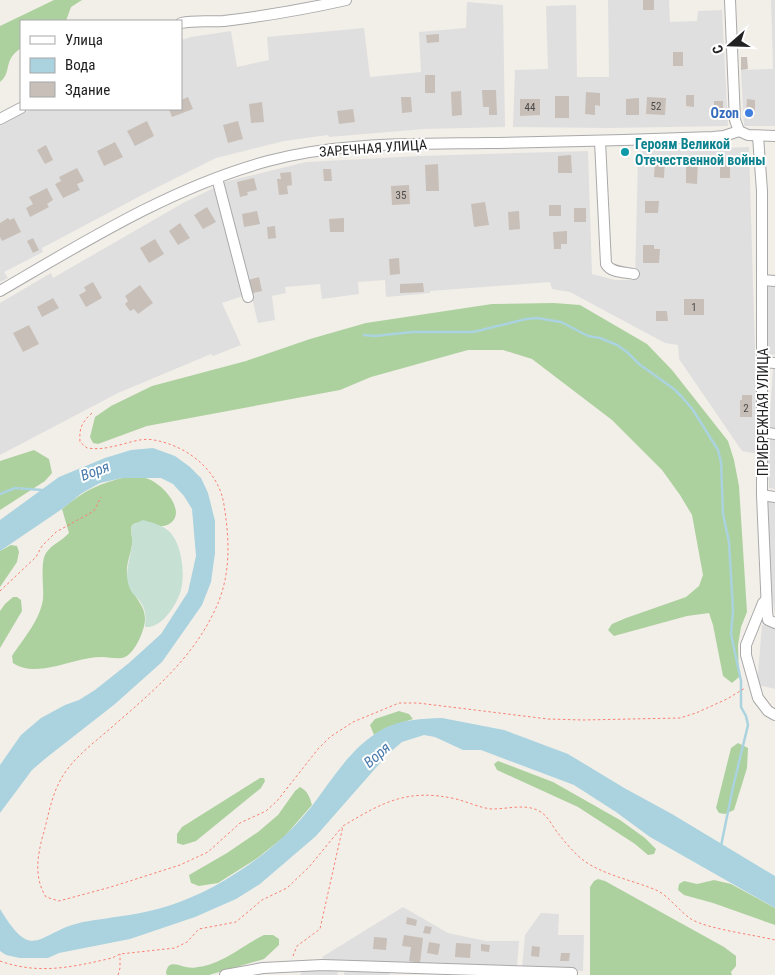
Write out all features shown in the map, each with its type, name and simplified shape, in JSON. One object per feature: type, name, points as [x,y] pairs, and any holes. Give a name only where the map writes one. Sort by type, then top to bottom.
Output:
[{"type":"street","points":[[182,23],[232,20],[298,10],[346,0]]},
{"type":"street","points":[[730,0],[734,120],[739,131],[748,135],[775,136]]},
{"type":"street","points":[[0,119],[20,109]]},
{"type":"street","name":"ЗАРЕЧНАЯ УЛИЦА","points":[[0,291],[160,202],[217,178],[267,161],[293,155],[380,145],[713,138],[739,131]]},
{"type":"street","name":"ПРИБРЕЖНАЯ УЛИЦА","points":[[758,136],[762,190],[762,495],[768,620],[775,623]]},
{"type":"street","points":[[600,141],[606,264],[608,268],[614,271],[634,274]]},
{"type":"street","points":[[217,178],[248,297]]},
{"type":"street","points":[[762,280],[775,282]]},
{"type":"street","points":[[763,362],[775,363]]},
{"type":"street","points":[[763,432],[775,434]]},
{"type":"street","points":[[762,495],[775,496]]},
{"type":"street","points":[[766,600],[762,603],[746,645],[746,655],[758,698],[768,711],[775,715]]},
{"type":"street","points":[[225,975],[263,968],[290,966],[341,970],[572,973]]},
{"type":"path","points":[[92,413],[82,422],[79,430],[80,442],[87,448],[110,447],[153,439],[176,447],[202,462],[215,478],[222,492],[229,549],[225,582],[214,612],[191,650],[162,682],[74,761],[60,781],[39,850],[38,873],[41,888],[46,897],[59,901],[111,887],[180,865],[208,852],[240,823],[266,811],[277,802],[330,737],[353,722],[399,703],[418,703],[548,719],[680,718],[727,699],[753,681]]},
{"type":"path","points":[[0,591],[36,557],[42,546],[56,532],[94,511],[101,497]]},
{"type":"path","points":[[0,961],[28,969],[51,972],[112,958],[120,954],[175,948],[187,942],[199,930],[236,922],[262,900],[287,888],[329,845],[343,826],[377,806],[392,800],[430,794],[457,799],[491,809],[528,807],[538,810],[548,817],[557,832],[582,859],[597,868],[658,892],[692,920],[775,940]]},
{"type":"path","points":[[290,966],[297,946],[320,929],[343,826]]},
{"type":"path","points":[[118,975],[120,954]]},
{"type":"shaded area","points":[[608,0],[669,0],[670,22],[697,21],[698,11],[722,10],[728,126],[513,127],[515,70],[548,69],[546,6],[576,5],[577,77],[609,77]]},
{"type":"shaded area","points":[[771,0],[775,0],[775,126],[744,126],[741,70],[773,69]]},
{"type":"shaded area","points":[[467,2],[503,5],[505,127],[424,129],[329,137],[328,135],[284,141],[216,158],[42,248],[43,252],[4,272],[8,278],[0,282],[0,126],[30,110],[182,110],[182,40],[191,37],[231,31],[237,67],[269,60],[267,37],[364,28],[370,77],[421,72],[419,32],[466,28]]},
{"type":"shaded area","points":[[749,147],[758,454],[742,451],[679,359],[678,345],[665,343],[570,292],[552,289],[550,282],[430,291],[430,293],[386,297],[385,280],[358,282],[359,294],[322,299],[320,284],[285,287],[286,293],[272,296],[275,320],[258,323],[224,182],[306,162],[419,156],[588,151],[592,274],[615,280],[635,280],[638,158],[641,157],[642,151]]},
{"type":"shaded area","points":[[216,187],[243,296],[222,303],[241,345],[213,356],[211,354],[118,393],[0,455],[0,303],[51,273],[53,278],[183,203]]},
{"type":"shaded area","points":[[767,286],[775,287],[775,355],[767,354]]},
{"type":"shaded area","points":[[773,368],[775,369],[775,428],[769,428]]},
{"type":"shaded area","points":[[767,436],[775,437],[775,489],[769,488]]},
{"type":"shaded area","points":[[767,500],[775,501],[775,615],[768,570]]},
{"type":"shaded area","points":[[762,625],[775,627],[775,689],[757,685]]},
{"type":"shaded area","points":[[403,907],[448,933],[486,941],[519,941],[517,966],[393,964],[325,960],[322,957]]},
{"type":"shaded area","points":[[541,913],[559,914],[558,935],[584,935],[583,971],[522,968],[525,935]]},
{"type":"shaded area","points":[[345,969],[390,972],[389,975],[344,975]]},
{"type":"shaded area","points":[[303,970],[338,971],[337,975],[300,975]]},
{"type":"green space","points":[[54,0],[82,0],[71,7],[66,20],[20,20],[20,49],[12,57],[6,74],[0,82],[0,26]]},
{"type":"green space","points":[[554,303],[580,305],[647,344],[672,370],[728,441],[739,486],[747,612],[741,627],[738,645],[739,677],[732,683],[723,676],[709,613],[687,616],[614,636],[608,630],[612,624],[626,618],[686,597],[699,586],[703,575],[692,515],[662,470],[612,420],[532,359],[503,350],[468,350],[371,377],[340,390],[147,426],[98,444],[93,443],[90,437],[95,417],[111,406],[152,386],[246,361],[310,339],[366,323],[492,304]]},
{"type":"green space","points":[[34,450],[49,459],[52,473],[45,481],[0,510],[0,461]]},
{"type":"green space","points":[[122,478],[145,478],[151,480],[165,491],[176,512],[174,519],[165,526],[142,522],[132,525],[132,544],[127,574],[133,592],[144,611],[144,628],[139,640],[133,650],[122,658],[92,658],[35,669],[20,667],[13,663],[12,656],[39,614],[43,599],[44,557],[51,547],[69,533],[62,509],[90,490],[104,483]]},
{"type":"green space","points":[[143,520],[160,525],[170,533],[179,548],[183,570],[181,590],[176,602],[163,620],[151,627],[145,627],[144,609],[131,591],[127,574],[132,545],[132,525]]},
{"type":"green space","points":[[11,545],[17,546],[19,552],[17,562],[0,587],[0,551]]},
{"type":"green space","points":[[13,597],[21,600],[22,611],[0,648],[0,611]]},
{"type":"green space","points":[[399,711],[409,714],[413,719],[385,728],[374,735],[370,725],[375,719]]},
{"type":"green space","points":[[738,743],[748,748],[747,768],[734,810],[725,814],[719,813],[716,808],[731,748]]},
{"type":"green space","points":[[498,761],[553,782],[620,820],[645,838],[656,849],[654,854],[648,855],[635,844],[578,807],[497,770],[494,764]]},
{"type":"green space","points":[[260,778],[264,778],[265,781],[261,788],[196,841],[183,845],[177,843],[177,834],[182,827]]},
{"type":"green space","points":[[300,787],[307,793],[312,805],[284,837],[256,859],[218,883],[199,886],[191,883],[189,875],[258,832],[278,815]]},
{"type":"green space","points":[[598,879],[605,881],[724,947],[736,956],[736,966],[731,972],[732,975],[590,975],[590,887]]},
{"type":"green space","points":[[714,880],[731,884],[775,908],[775,925],[684,895],[678,890],[679,884],[684,881],[697,884]]},
{"type":"green space","points":[[264,935],[273,935],[279,939],[279,945],[264,959],[209,975],[167,975],[166,973],[169,966],[174,964],[194,968],[216,962]]},
{"type":"water","name":"Воря","points":[[153,448],[175,456],[190,467],[201,478],[208,493],[215,521],[215,553],[211,582],[202,605],[162,662],[115,704],[32,770],[0,813],[0,765],[21,735],[41,718],[79,700],[95,690],[161,634],[188,592],[196,556],[192,509],[173,484],[161,478],[122,478],[100,483],[82,493],[62,509],[0,551],[0,520],[59,477],[105,458],[131,450]]},
{"type":"water","name":"Воря","points":[[442,718],[504,730],[568,754],[775,876],[775,908],[650,837],[574,785],[481,750],[463,750],[435,737],[424,735],[402,742],[388,754],[316,836],[260,884],[236,899],[195,917],[130,939],[59,953],[48,958],[20,958],[6,955],[0,951],[0,909],[11,926],[21,936],[29,940],[37,940],[83,922],[137,914],[168,906],[215,886],[258,858],[286,834],[312,806],[352,753],[372,736],[397,723]]},
{"type":"building","points":[[643,0],[654,0],[654,10],[643,10]]},
{"type":"building","points":[[439,34],[439,42],[427,43],[426,35]]},
{"type":"building","points":[[673,52],[683,52],[683,66],[673,66]]},
{"type":"building","points":[[741,57],[747,57],[748,69],[741,70]]},
{"type":"building","points":[[425,75],[435,75],[435,93],[425,93]]},
{"type":"building","points":[[482,90],[496,90],[497,115],[489,115],[489,107],[483,107]]},
{"type":"building","points":[[461,91],[462,115],[452,116],[451,92]]},
{"type":"building","points":[[586,92],[600,93],[600,106],[595,105],[595,115],[585,114]]},
{"type":"building","points":[[686,95],[694,95],[694,107],[686,106]]},
{"type":"building","points":[[555,96],[569,96],[569,118],[555,118]]},
{"type":"building","points":[[188,97],[193,109],[172,117],[169,110],[182,110],[182,100]]},
{"type":"building","points":[[401,97],[411,97],[412,112],[402,113]]},
{"type":"building","points":[[647,97],[666,98],[665,115],[646,114]]},
{"type":"building","points":[[639,98],[639,115],[626,115],[626,99]]},
{"type":"building","points":[[520,99],[540,99],[540,115],[520,116]]},
{"type":"building","points":[[747,99],[755,100],[755,116],[746,116]]},
{"type":"building","points":[[714,101],[723,101],[723,117],[714,117]]},
{"type":"building","points":[[262,102],[264,122],[251,123],[249,104]]},
{"type":"building","points":[[353,109],[355,122],[339,124],[337,111]]},
{"type":"building","points":[[147,121],[154,136],[135,146],[127,131]]},
{"type":"building","points":[[238,121],[243,139],[228,143],[223,125]]},
{"type":"building","points":[[115,142],[123,157],[104,166],[97,151]]},
{"type":"building","points":[[46,145],[53,160],[45,164],[37,150]]},
{"type":"building","points":[[571,155],[572,173],[558,173],[558,156]]},
{"type":"building","points":[[720,157],[730,157],[730,178],[720,178]]},
{"type":"building","points":[[686,158],[698,159],[697,184],[686,183]]},
{"type":"building","points":[[655,160],[665,160],[664,178],[654,177]]},
{"type":"building","points":[[438,164],[439,191],[426,191],[425,165]]},
{"type":"building","points":[[77,168],[84,181],[77,184],[80,190],[63,198],[55,184],[61,181],[59,177]]},
{"type":"building","points":[[323,169],[331,169],[332,181],[324,181]]},
{"type":"building","points":[[291,172],[292,185],[287,186],[288,194],[279,195],[277,179],[281,179],[280,173]]},
{"type":"building","points":[[254,178],[257,190],[247,192],[248,195],[240,197],[237,182]]},
{"type":"building","points":[[409,185],[410,204],[392,205],[391,186]]},
{"type":"building","points":[[47,188],[53,200],[47,204],[49,207],[30,217],[26,208],[33,204],[29,197]]},
{"type":"building","points":[[645,201],[659,201],[658,213],[645,213]]},
{"type":"building","points":[[485,202],[489,225],[474,227],[471,204]]},
{"type":"building","points":[[549,205],[561,205],[561,216],[549,216]]},
{"type":"building","points":[[207,207],[216,222],[203,229],[194,215]]},
{"type":"building","points":[[574,208],[586,208],[586,222],[574,222]]},
{"type":"building","points":[[257,211],[260,224],[244,227],[242,214]]},
{"type":"building","points":[[519,211],[520,229],[509,230],[508,212]]},
{"type":"building","points":[[8,218],[10,220],[14,218],[21,232],[2,241],[0,237],[0,223]]},
{"type":"building","points":[[344,218],[344,232],[330,232],[329,219]]},
{"type":"building","points":[[180,223],[190,238],[178,245],[169,231]]},
{"type":"building","points":[[275,226],[276,238],[268,239],[267,227]]},
{"type":"building","points":[[567,231],[567,244],[561,244],[561,249],[554,249],[553,232]]},
{"type":"building","points":[[33,238],[39,250],[33,253],[27,241]]},
{"type":"building","points":[[155,239],[164,254],[149,263],[140,248]]},
{"type":"building","points":[[643,245],[654,245],[654,249],[660,249],[659,263],[643,263]]},
{"type":"building","points":[[399,258],[400,274],[390,275],[389,259]]},
{"type":"building","points":[[259,277],[262,291],[249,294],[245,281]]},
{"type":"building","points":[[93,282],[102,298],[86,307],[79,295],[86,291],[84,287]]},
{"type":"building","points":[[423,283],[424,292],[400,293],[400,284]]},
{"type":"building","points":[[140,285],[153,303],[138,314],[134,309],[130,311],[125,304],[128,301],[125,296]]},
{"type":"building","points":[[53,298],[59,308],[42,317],[37,307]]},
{"type":"building","points":[[684,299],[704,299],[704,315],[684,315]]},
{"type":"building","points":[[656,311],[667,311],[668,321],[656,321]]},
{"type":"building","points":[[29,325],[39,344],[23,352],[13,333]]},
{"type":"building","points":[[742,395],[752,395],[752,417],[740,417],[740,400],[742,400]]},
{"type":"building","points":[[407,917],[417,920],[416,926],[406,924]]},
{"type":"building","points":[[425,926],[432,927],[430,934],[423,933]]},
{"type":"building","points":[[404,935],[423,938],[420,963],[409,961],[411,947],[402,946]]},
{"type":"building","points":[[374,937],[387,938],[386,950],[373,949]]},
{"type":"building","points":[[429,942],[440,944],[438,955],[427,953]]},
{"type":"building","points":[[456,943],[471,944],[470,958],[455,957]]},
{"type":"building","points":[[481,944],[490,945],[489,952],[481,951]]},
{"type":"building","points":[[532,946],[540,947],[539,957],[531,956]]},
{"type":"building","points":[[561,953],[570,953],[569,961],[560,961]]},
{"type":"waterway","points":[[364,335],[375,336],[412,332],[473,332],[537,318],[561,322],[588,336],[600,338],[617,345],[639,364],[674,389],[693,410],[718,450],[721,462],[723,514],[729,542],[733,610],[731,634],[741,681],[741,707],[748,725],[721,846]]},
{"type":"waterway","points":[[0,494],[15,488],[42,490]]},
{"type":"place","name":"Ozon","points":[[749,113]]},
{"type":"place","name":"Героям Великой Отечественной войны","points":[[625,152]]}]
